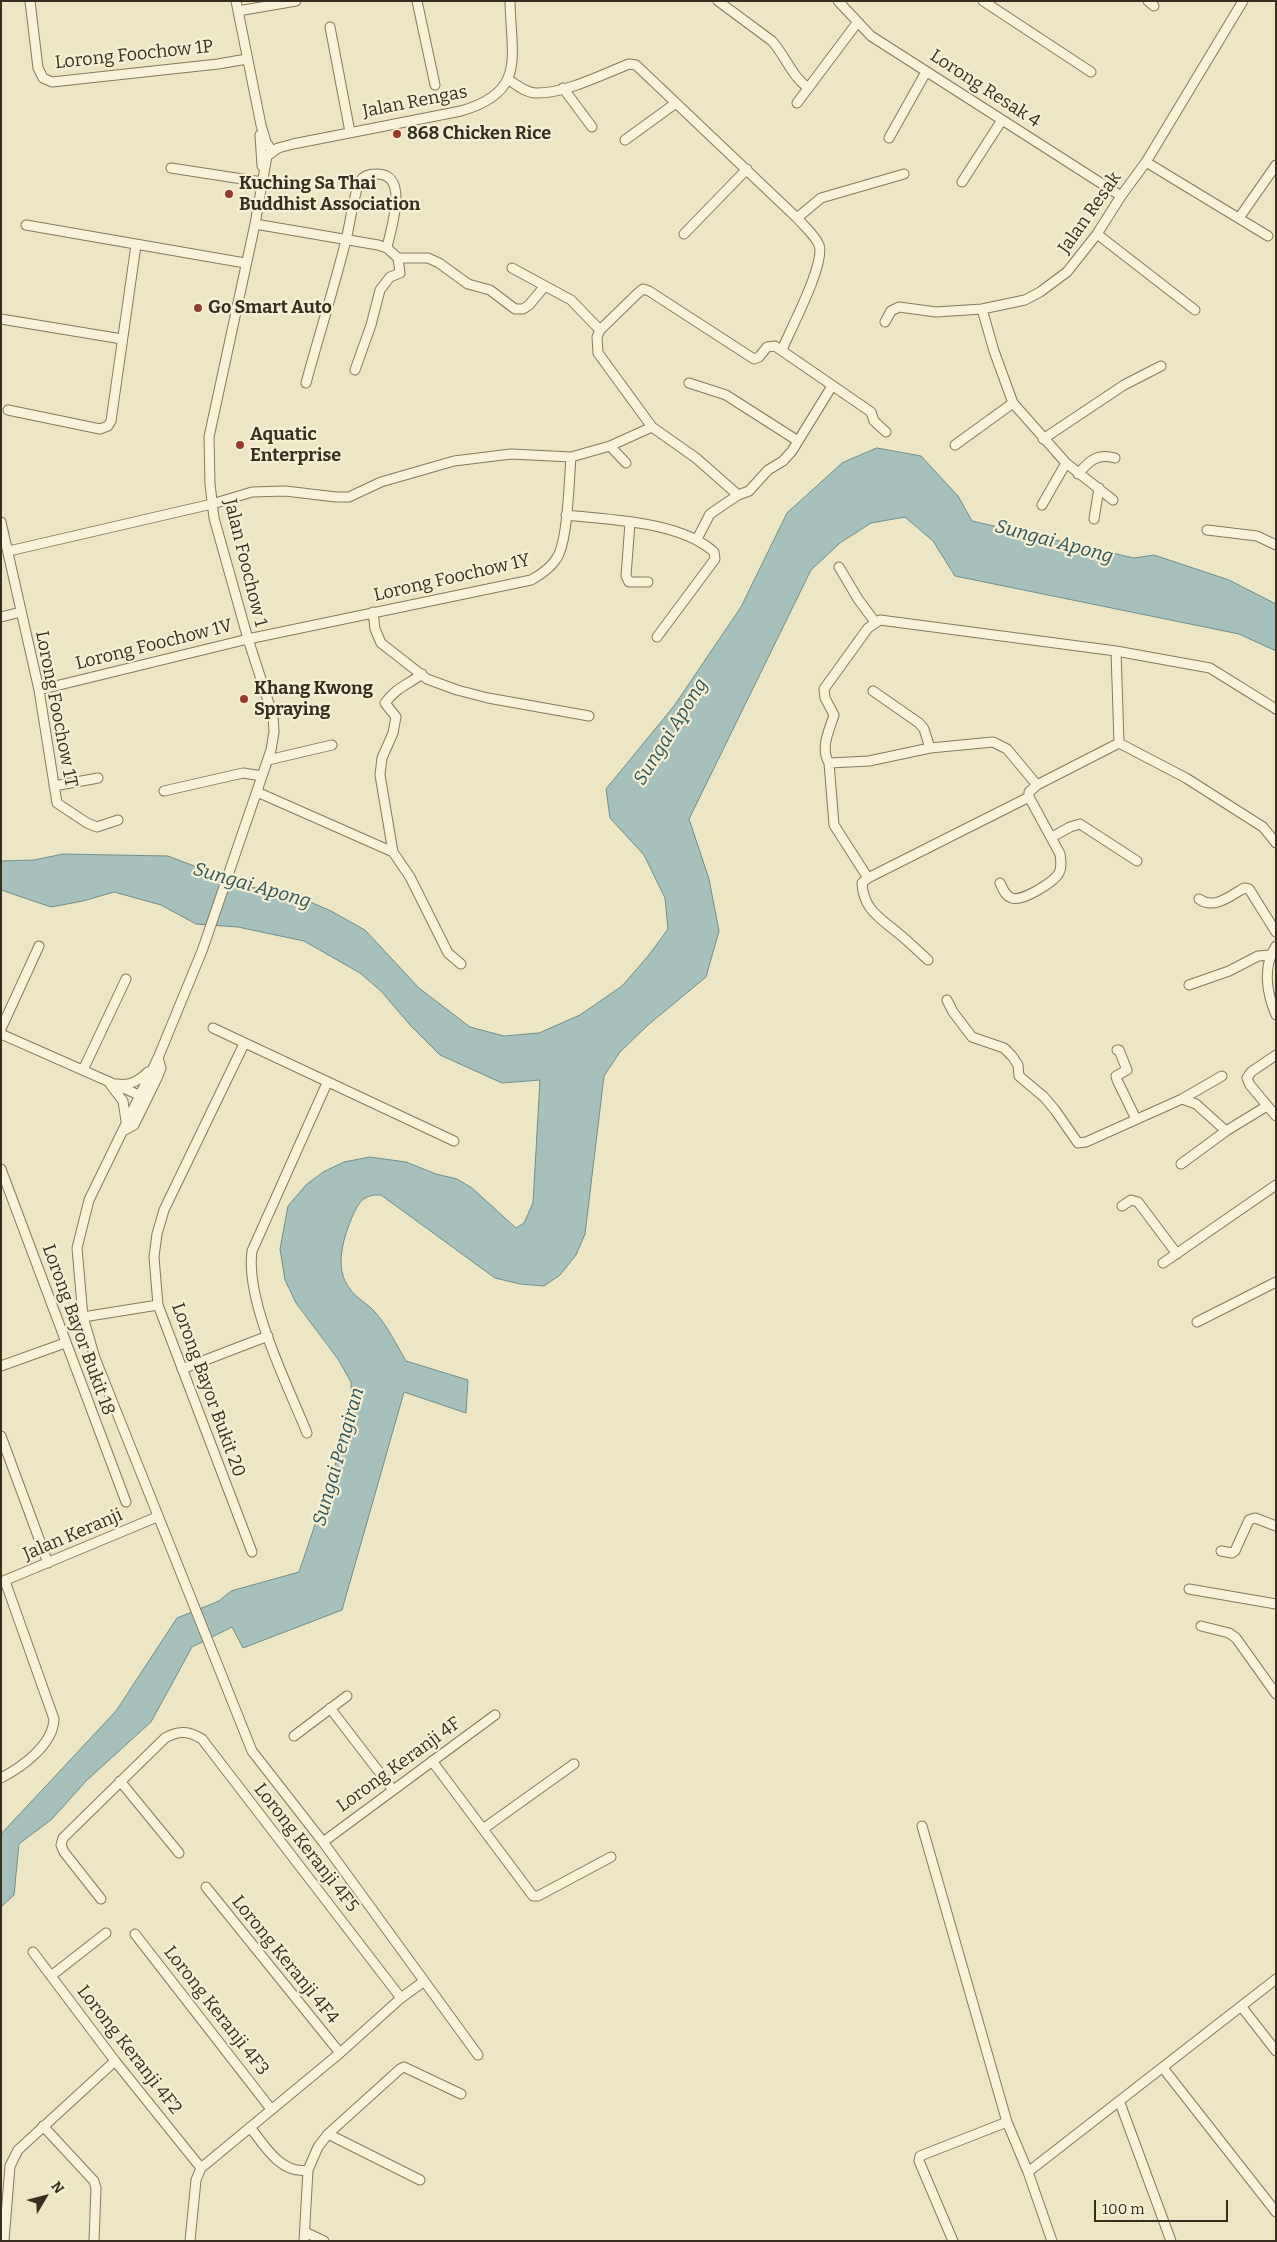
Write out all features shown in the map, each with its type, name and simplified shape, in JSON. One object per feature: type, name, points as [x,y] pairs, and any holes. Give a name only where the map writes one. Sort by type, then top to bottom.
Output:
[{"type":"street","name":"Lorong Foochow 1P","points":[[30,1],[38,68],[43,78],[52,82],[218,64],[246,59]]},
{"type":"street","points":[[236,1],[246,59],[261,125],[266,142],[272,151]]},
{"type":"street","points":[[238,11],[296,1]]},
{"type":"street","points":[[418,1],[434,85]]},
{"type":"street","points":[[510,1],[512,58],[509,80],[522,89],[537,93],[564,88],[633,64],[747,169],[797,218],[816,240],[820,247],[817,269],[782,350]]},
{"type":"street","points":[[718,1],[772,42],[779,50],[794,76],[808,88]]},
{"type":"street","name":"Lorong Resak 4","points":[[838,1],[871,36],[1121,196]]},
{"type":"street","points":[[983,1],[1091,72]]},
{"type":"street","name":"Jalan Resak","points":[[885,322],[891,311],[899,307],[936,312],[982,309],[1025,300],[1040,292],[1067,272],[1097,234],[1121,196],[1146,162],[1243,1]]},
{"type":"street","points":[[797,102],[857,23]]},
{"type":"street","points":[[330,27],[350,132]]},
{"type":"street","points":[[889,138],[926,72]]},
{"type":"street","name":"Jalan Rengas","points":[[272,151],[293,144],[478,106],[496,97],[509,80]]},
{"type":"street","points":[[564,88],[592,127]]},
{"type":"street","points":[[625,140],[676,103]]},
{"type":"street","points":[[962,182],[1002,120]]},
{"type":"street","points":[[171,168],[263,178],[260,153],[261,125]]},
{"type":"street","name":"Jalan Foochow 1","points":[[157,1062],[202,951],[268,760],[274,732],[272,716],[216,530],[212,504],[209,437],[255,224],[267,156],[272,151]]},
{"type":"street","points":[[1146,162],[1268,236]]},
{"type":"street","points":[[1239,218],[1276,165]]},
{"type":"street","points":[[684,234],[747,169]]},
{"type":"street","points":[[306,383],[346,240],[359,181],[367,174],[380,174],[391,179],[396,186],[397,195],[386,248]]},
{"type":"street","points":[[797,218],[821,198],[904,174]]},
{"type":"street","points":[[255,224],[386,248],[398,258],[428,258],[439,263],[468,284],[490,290],[515,309],[523,309],[529,305],[544,287]]},
{"type":"street","points":[[26,225],[245,264]]},
{"type":"street","points":[[1097,234],[1194,310]]},
{"type":"street","points":[[8,410],[100,429],[108,426],[111,421],[136,245]]},
{"type":"street","points":[[355,370],[371,325],[380,290],[390,277],[400,273],[398,258]]},
{"type":"street","points":[[512,268],[571,300],[600,330]]},
{"type":"street","points":[[738,495],[696,458],[652,427],[598,353],[597,337],[600,330],[644,289],[688,315],[754,359],[759,357],[769,346],[782,350],[872,412],[874,421],[886,432]]},
{"type":"street","points":[[982,309],[994,351],[1013,403],[1066,463],[1113,500]]},
{"type":"street","points":[[1,319],[122,339]]},
{"type":"street","points":[[1043,439],[1124,385],[1161,366]]},
{"type":"street","points":[[689,383],[726,395],[798,441]]},
{"type":"street","points":[[697,539],[710,514],[738,495],[749,491],[768,470],[783,462],[832,386]]},
{"type":"street","points":[[955,445],[1013,403]]},
{"type":"street","points":[[8,551],[212,504],[252,492],[285,491],[349,497],[381,482],[432,466],[496,455],[571,457],[610,446],[652,427]]},
{"type":"street","points":[[610,446],[626,463]]},
{"type":"street","points":[[1078,474],[1087,462],[1097,456],[1115,458]]},
{"type":"street","name":"Lorong Foochow 1Y","points":[[248,639],[531,580],[542,574],[559,554],[566,515],[571,457]]},
{"type":"street","points":[[1042,504],[1066,463]]},
{"type":"street","points":[[1094,519],[1100,488]]},
{"type":"street","points":[[566,515],[657,527],[697,539],[714,552],[715,559],[656,637]]},
{"type":"street","name":"Lorong Foochow 1T","points":[[1,522],[39,690],[57,804],[87,823],[97,827],[118,820]]},
{"type":"street","points":[[630,523],[626,576],[629,582],[648,582]]},
{"type":"street","points":[[1206,530],[1257,536],[1276,545]]},
{"type":"street","points":[[839,567],[858,599],[875,622]]},
{"type":"street","name":"Lorong Foochow 1T","points":[[1,617],[20,612]]},
{"type":"street","points":[[373,612],[375,629],[381,642],[427,679],[457,690],[589,716]]},
{"type":"street","points":[[868,878],[834,825],[829,763],[825,757],[825,745],[834,716],[825,698],[824,690],[868,628],[875,622],[880,620],[1116,651],[1210,668],[1276,709]]},
{"type":"street","name":"Lorong Foochow 1V","points":[[39,690],[248,639]]},
{"type":"street","points":[[1116,651],[1119,743]]},
{"type":"street","points":[[422,674],[408,684],[397,688],[386,703],[396,717],[393,733],[382,758],[380,775],[393,852],[410,877],[448,952],[461,964]]},
{"type":"street","points":[[873,691],[919,723],[924,729],[930,748]]},
{"type":"street","points":[[829,763],[869,761],[930,748],[992,742],[1000,744],[1007,749],[1038,786]]},
{"type":"street","points":[[1000,883],[1006,894],[1013,899],[1022,898],[1058,875],[1062,865],[1060,854],[1029,797],[1029,792],[1119,743]]},
{"type":"street","points":[[1119,743],[1186,778],[1263,826],[1276,843]]},
{"type":"street","points":[[268,760],[332,745]]},
{"type":"street","points":[[164,791],[243,774],[262,776]]},
{"type":"street","points":[[54,786],[98,778]]},
{"type":"street","points":[[257,792],[393,852]]},
{"type":"street","points":[[928,960],[875,916],[863,893],[862,883],[868,878],[1029,797]]},
{"type":"street","points":[[1052,837],[1080,824],[1137,861]]},
{"type":"street","points":[[1199,898],[1205,903],[1213,905],[1244,888],[1249,889],[1276,932]]},
{"type":"street","points":[[1,1029],[39,946]]},
{"type":"street","points":[[1276,946],[1270,955],[1267,972],[1270,1001],[1276,1016]]},
{"type":"street","points":[[1189,985],[1228,971],[1258,956],[1270,955]]},
{"type":"street","points":[[83,1070],[126,979]]},
{"type":"street","points":[[947,1000],[953,1012],[972,1036],[1004,1048],[1012,1056],[1018,1065],[1019,1076],[1055,1110],[1078,1143],[1086,1142],[1182,1099],[1222,1076]]},
{"type":"street","points":[[213,1028],[454,1141]]},
{"type":"street","points":[[1,1034],[139,1095]]},
{"type":"street","name":"Lorong Bayor Bukit 20","points":[[244,1044],[162,1218],[156,1234],[154,1257],[158,1305],[252,1552]]},
{"type":"street","points":[[1117,1050],[1122,1054],[1127,1070],[1116,1076],[1117,1080],[1136,1119]]},
{"type":"street","points":[[1276,1055],[1251,1072],[1247,1078],[1250,1085],[1276,1116]]},
{"type":"street","points":[[108,1082],[125,1085],[137,1081],[157,1062]]},
{"type":"street","points":[[157,1062],[139,1095],[125,1128],[89,1200],[76,1248],[84,1317],[95,1358],[252,1751],[322,1842],[478,2055]]},
{"type":"street","points":[[125,1128],[134,1124],[157,1078],[161,1068],[157,1062]]},
{"type":"street","points":[[108,1082],[123,1101],[125,1128]]},
{"type":"street","points":[[307,1434],[268,1336],[252,1283],[250,1267],[252,1252],[327,1083]]},
{"type":"street","points":[[1182,1099],[1196,1104],[1226,1131]]},
{"type":"street","points":[[1181,1164],[1226,1131],[1267,1106]]},
{"type":"street","name":"Lorong Bayor Bukit 18","points":[[1,1169],[126,1502]]},
{"type":"street","points":[[1163,1263],[1276,1184]]},
{"type":"street","points":[[1122,1206],[1131,1200],[1138,1202],[1177,1254]]},
{"type":"street","points":[[1198,1322],[1276,1282]]},
{"type":"street","points":[[84,1317],[158,1305]]},
{"type":"street","points":[[182,1369],[268,1336]]},
{"type":"street","points":[[1,1366],[65,1343]]},
{"type":"street","points":[[1,1436],[48,1563]]},
{"type":"street","name":"Jalan Keranji","points":[[3,1582],[157,1517]]},
{"type":"street","points":[[1221,1551],[1232,1553],[1235,1551],[1249,1520],[1256,1518],[1276,1526]]},
{"type":"street","points":[[1,1778],[25,1764],[43,1744],[54,1725],[54,1719],[3,1582]]},
{"type":"street","points":[[1188,1589],[1276,1604]]},
{"type":"street","points":[[1201,1626],[1229,1633],[1236,1638],[1276,1694]]},
{"type":"street","points":[[294,1736],[347,1696]]},
{"type":"street","points":[[330,1708],[393,1790]]},
{"type":"street","name":"Lorong Keranji 4F","points":[[322,1842],[495,1715]]},
{"type":"street","name":"Lorong Keranji 4F5","points":[[120,1781],[165,1738],[176,1732],[194,1734],[202,1739],[401,1998]]},
{"type":"street","points":[[432,1761],[533,1896],[538,1896],[611,1857]]},
{"type":"street","points":[[483,1829],[574,1764]]},
{"type":"street","points":[[101,1899],[64,1852],[61,1845],[63,1838],[120,1781],[179,1854]]},
{"type":"street","points":[[922,1826],[1007,2122],[1028,2172],[1052,2241]]},
{"type":"street","name":"Lorong Keranji 4F4","points":[[206,1888],[340,2053]]},
{"type":"street","points":[[51,1976],[106,1933]]},
{"type":"street","name":"Lorong Keranji 4F3","points":[[136,1934],[271,2109]]},
{"type":"street","name":"Lorong Keranji 4F2","points":[[32,1952],[115,2061],[201,2168]]},
{"type":"street","points":[[1028,2172],[1120,2102],[1276,1978]]},
{"type":"street","points":[[190,2241],[196,2180],[201,2168],[340,2053],[401,1998],[424,1982]]},
{"type":"street","points":[[1241,2006],[1276,2051]]},
{"type":"street","points":[[4,2241],[10,2166],[18,2150],[115,2061]]},
{"type":"street","points":[[324,2241],[305,2236],[310,2166],[318,2147],[328,2134],[404,2067],[461,2094]]},
{"type":"street","points":[[1163,2068],[1276,2212]]},
{"type":"street","points":[[1120,2102],[1170,2241]]},
{"type":"street","points":[[952,2241],[920,2161],[920,2156],[1007,2122]]},
{"type":"street","points":[[43,2126],[94,2181],[96,2188],[94,2241]]},
{"type":"street","points":[[250,2126],[274,2157],[291,2168],[302,2171],[310,2166]]},
{"type":"street","points":[[328,2134],[420,2180]]},
{"type":"water","points":[[877,448],[921,456],[958,496],[972,521],[1134,558],[1154,555],[1229,580],[1276,604],[1276,651],[1239,634],[955,576],[933,541],[905,517],[871,523],[840,543],[811,570],[689,819],[709,879],[719,931],[706,977],[648,1025],[620,1052],[604,1076],[585,1234],[576,1255],[560,1275],[544,1286],[520,1284],[495,1278],[381,1195],[367,1197],[360,1202],[346,1232],[342,1252],[342,1272],[345,1281],[353,1292],[380,1318],[406,1361],[468,1380],[466,1413],[404,1392],[342,1610],[243,1648],[232,1627],[192,1647],[151,1722],[86,1781],[52,1819],[19,1844],[14,1895],[1,1907],[1,1834],[116,1711],[177,1618],[219,1601],[231,1591],[299,1572],[352,1415],[351,1382],[338,1359],[296,1303],[285,1280],[280,1249],[288,1206],[306,1185],[323,1172],[344,1162],[370,1157],[406,1162],[436,1174],[457,1179],[472,1188],[516,1228],[524,1223],[533,1203],[540,1080],[502,1083],[440,1055],[410,1025],[381,991],[360,973],[304,941],[238,927],[196,924],[161,905],[114,892],[83,901],[51,907],[1,890],[1,861],[34,860],[63,854],[168,856],[249,887],[290,893],[331,911],[365,930],[419,988],[470,1027],[504,1036],[539,1033],[580,1015],[622,986],[649,955],[668,929],[665,898],[644,855],[610,818],[606,789],[674,706],[741,607],[787,513],[842,463]]},
{"type":"place","name":"868 Chicken Rice","points":[[397,134]]},
{"type":"place","name":"Kuching Sa Thai Buddhist Association","points":[[229,194]]},
{"type":"place","name":"Go Smart Auto","points":[[198,308]]},
{"type":"place","name":"Aquatic Enterprise","points":[[240,445]]},
{"type":"place","name":"Khang Kwong Spraying","points":[[244,699]]},
{"type":"water label","name":"Sungai Apong","points":[[1054,542]]},
{"type":"water label","name":"Sungai Apong","points":[[671,732]]},
{"type":"water label","name":"Sungai Apong","points":[[252,886]]},
{"type":"water label","name":"Sungai Pengiran","points":[[339,1457]]}]
